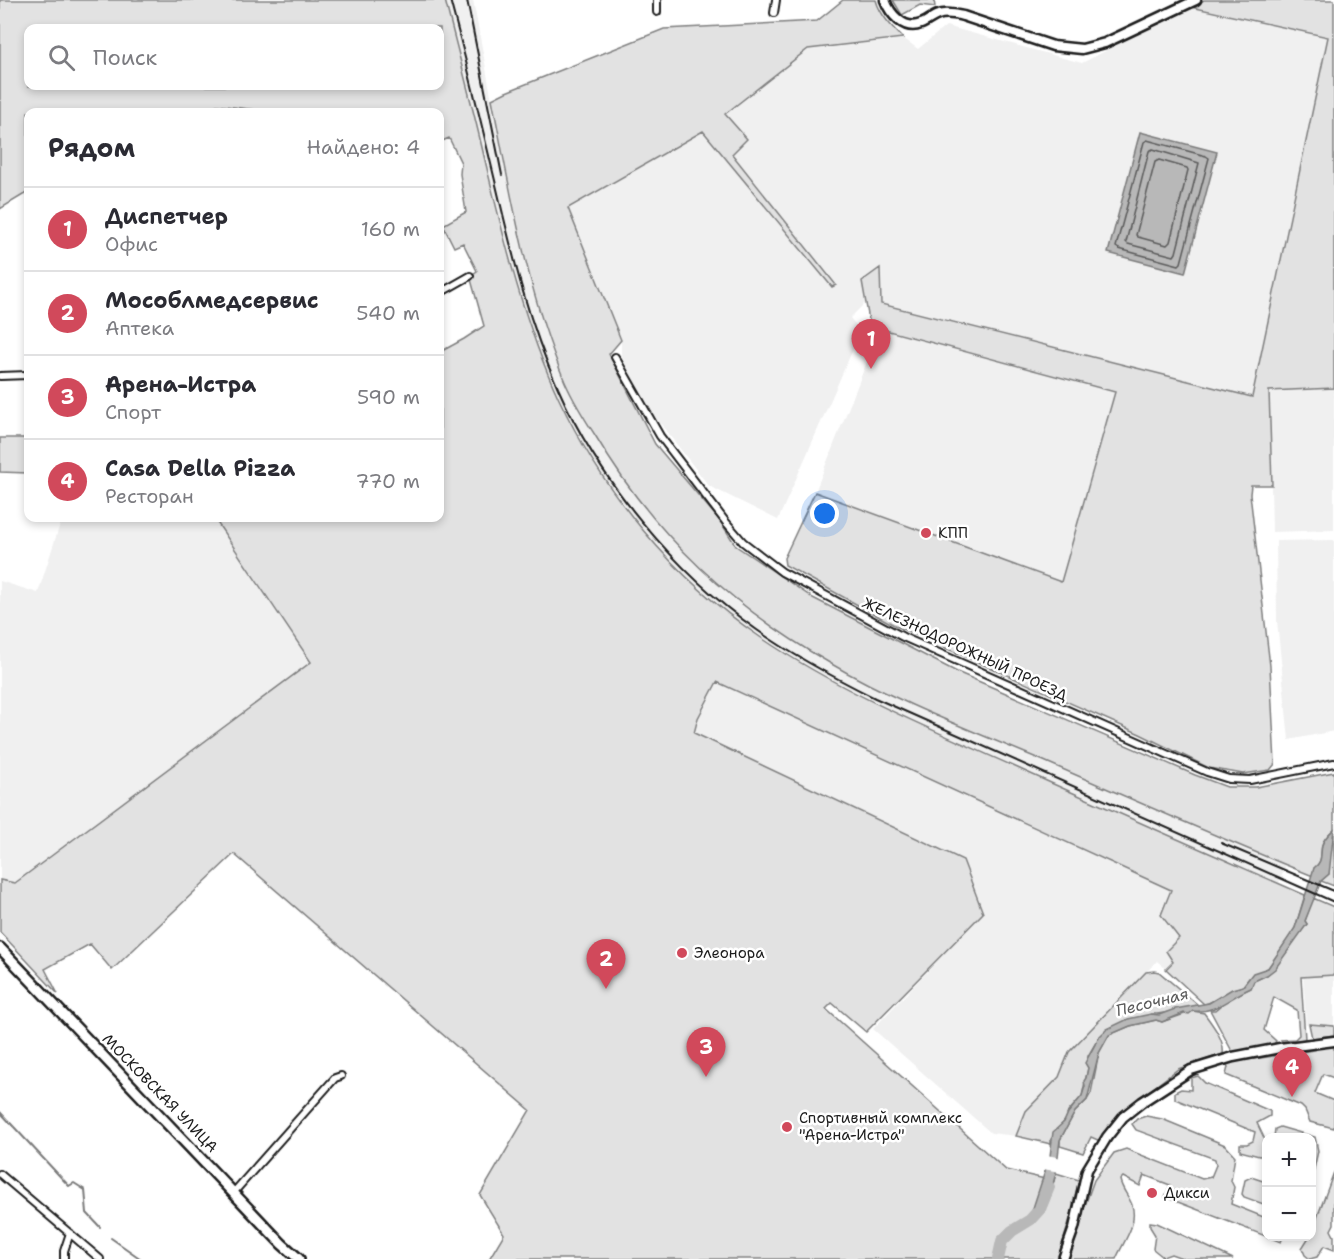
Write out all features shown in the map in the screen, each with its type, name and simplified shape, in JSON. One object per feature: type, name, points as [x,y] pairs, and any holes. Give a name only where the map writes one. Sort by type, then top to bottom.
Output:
[{"type":"main road","name":"МОСКОВСКАЯ УЛИЦА","points":[[0,948],[282,1244],[299,1259]]},
{"type":"street","points":[[657,0],[657,12]]},
{"type":"street","points":[[774,13],[776,0]]},
{"type":"street","points":[[885,0],[892,15],[907,25],[918,26],[938,15],[949,13],[963,15],[1053,46],[1082,49],[1105,43],[1196,0]]},
{"type":"street","points":[[444,291],[470,276]]},
{"type":"street","name":"ЖЕЛЕЗНОДОРОЖНЫЙ ПРОЕЗД","points":[[615,357],[660,436],[725,521],[743,542],[782,572],[903,637],[1208,772],[1229,779],[1250,780],[1334,763]]},
{"type":"street","points":[[0,376],[24,375]]},
{"type":"street","points":[[1063,1259],[1074,1228],[1087,1170],[1107,1137],[1123,1117],[1191,1070],[1233,1057],[1334,1041]]},
{"type":"street","points":[[234,1192],[335,1078],[341,1076]]},
{"type":"street","points":[[0,1174],[99,1259]]},
{"type":"street","points":[[64,1259],[70,1233]]},
{"type":"shaded area","points":[[0,0],[445,0],[507,249],[546,370],[577,434],[597,468],[644,532],[670,561],[729,614],[760,637],[851,691],[946,736],[1305,895],[1295,928],[1268,968],[1249,978],[1243,986],[1204,1004],[1166,969],[1173,962],[1166,951],[1179,938],[1161,915],[1171,890],[717,682],[698,718],[694,733],[963,860],[983,913],[866,1032],[832,1003],[826,1009],[1006,1170],[1054,1181],[1056,1173],[1079,1180],[1058,1259],[489,1259],[504,1234],[480,1195],[530,1110],[234,854],[112,970],[90,944],[45,969],[58,994],[0,932],[0,880],[15,883],[311,662],[217,522],[444,522],[444,350],[484,326],[470,276],[477,271],[463,243],[454,247],[444,227],[444,224],[466,212],[460,174],[461,163],[449,138],[444,140],[444,108],[241,108],[217,105],[209,108],[24,108],[24,194],[0,209]]},
{"type":"shaded area","points":[[445,0],[473,0],[508,185],[533,291],[548,338],[586,421],[608,458],[636,498],[693,562],[735,600],[772,627],[829,663],[914,705],[1286,865],[1279,883],[909,720],[855,693],[760,637],[681,572],[643,531],[611,489],[560,400],[540,353],[503,234]]},
{"type":"shaded area","points":[[843,0],[876,0],[883,16],[903,38],[808,49],[725,114],[747,139],[732,154],[836,285],[832,287],[703,131],[568,208],[621,340],[609,354],[655,444],[720,521],[736,546],[813,598],[957,672],[1227,787],[1256,787],[1334,772],[1334,829],[1322,845],[1320,861],[1314,868],[1313,876],[907,703],[828,662],[793,640],[759,617],[727,591],[668,535],[617,470],[575,402],[552,348],[530,278],[513,207],[492,99],[664,29],[817,21]]},
{"type":"shaded area","points":[[893,0],[934,0],[935,7],[920,5],[902,15]]},
{"type":"shaded area","points":[[1204,0],[1334,0],[1334,388],[1269,391],[1272,485],[1251,485],[1250,494],[1270,666],[1275,764],[1270,770],[1243,774],[1209,768],[1140,734],[896,626],[785,565],[784,558],[815,492],[1061,582],[1115,392],[870,326],[862,281],[880,268],[881,304],[1252,397],[1328,37],[1191,7]]},
{"type":"shaded area","points":[[1191,7],[1328,36],[1252,397],[881,304],[880,268],[862,281],[866,302],[850,318],[861,331],[778,520],[709,486],[639,396],[621,354],[621,340],[567,208],[704,131],[835,285],[731,153],[725,114],[808,49],[903,38],[918,49],[946,26],[1082,63]]},
{"type":"shaded area","points":[[880,329],[1115,392],[1061,582],[815,492]]},
{"type":"shaded area","points":[[1334,388],[1334,530],[1272,532],[1269,391]]},
{"type":"shaded area","points":[[0,438],[24,438],[24,473],[0,472]]},
{"type":"shaded area","points":[[61,522],[217,522],[311,662],[14,883],[0,880],[0,581],[38,593]]},
{"type":"shaded area","points":[[1334,540],[1334,731],[1289,740],[1277,621],[1276,541]]},
{"type":"shaded area","points":[[717,681],[945,782],[1171,890],[1179,938],[1174,962],[1166,969],[1157,961],[1069,1052],[1059,1077],[1026,1111],[1016,1136],[991,1133],[873,1029],[983,913],[694,733],[698,718]]},
{"type":"shaded area","points":[[1334,834],[1334,886],[1321,881],[1329,874],[1327,857]]},
{"type":"shaded area","points":[[1313,898],[1334,907],[1334,975],[1301,977],[1305,1039],[1283,1043],[1281,1040],[1295,1039],[1299,1035],[1297,1010],[1274,997],[1264,1030],[1276,1041],[1273,1046],[1233,1053],[1210,1010],[1215,1010],[1228,999],[1251,988],[1254,981],[1267,975],[1307,924],[1305,921]]},
{"type":"shaded area","points":[[1146,972],[1159,972],[1198,1005],[1151,1014],[1099,1037],[1088,1056],[1082,1096],[1068,1112],[1066,1119],[1051,1139],[1051,1144],[1016,1136],[1026,1111],[1059,1077],[1069,1052]]},
{"type":"shaded area","points":[[1334,975],[1334,1026],[1306,1024],[1303,976]]},
{"type":"shaded area","points":[[1193,1011],[1204,1013],[1211,1022],[1220,1038],[1223,1054],[1178,1069],[1119,1114],[1100,1141],[1091,1137],[1083,1153],[1060,1146],[1060,1140],[1075,1112],[1091,1093],[1099,1053],[1109,1035],[1130,1026],[1156,1020],[1162,1022]]},
{"type":"shaded area","points":[[1309,1024],[1334,1026],[1334,1035],[1312,1038]]},
{"type":"shaded area","points":[[1334,1043],[1334,1078],[1323,1074],[1315,1093],[1334,1101],[1334,1128],[1310,1122],[1301,1106],[1226,1075],[1228,1067],[1226,1063],[1315,1050],[1314,1047]]},
{"type":"shaded area","points":[[1198,1076],[1205,1083],[1270,1111],[1270,1116],[1257,1123],[1262,1134],[1262,1156],[1240,1151],[1240,1144],[1253,1141],[1255,1132],[1175,1099],[1175,1092],[1181,1089],[1191,1090],[1191,1078]]},
{"type":"shaded area","points":[[1146,1116],[1162,1119],[1225,1145],[1235,1156],[1231,1181],[1234,1187],[1231,1204],[1262,1216],[1262,1235],[1165,1197],[1170,1185],[1144,1175],[1140,1186],[1123,1177],[1120,1180],[1132,1205],[1133,1219],[1116,1259],[1066,1259],[1094,1180],[1114,1153],[1126,1149],[1202,1179],[1211,1177],[1216,1165],[1215,1159],[1136,1130],[1132,1124],[1137,1119]]},
{"type":"shaded area","points":[[1280,1127],[1301,1133],[1274,1133],[1275,1129]]},
{"type":"shaded area","points":[[1334,1172],[1334,1224],[1331,1230],[1334,1236],[1334,1250],[1324,1246],[1317,1257],[1310,1259],[1302,1248],[1306,1241],[1316,1241],[1316,1220]]},
{"type":"shaded area","points":[[1251,1177],[1262,1181],[1262,1204],[1244,1197],[1242,1194],[1245,1180]]},
{"type":"shaded area","points":[[1150,1222],[1157,1223],[1233,1259],[1185,1259],[1171,1254],[1163,1257],[1153,1249],[1155,1235]]},
{"type":"water","points":[[1140,132],[1217,152],[1185,273],[1108,253]]},
{"type":"water","points":[[1334,829],[1329,874],[1321,881],[1305,921],[1307,924],[1275,969],[1254,981],[1251,988],[1208,1010],[1184,1013],[1162,1022],[1156,1020],[1130,1026],[1109,1035],[1099,1053],[1087,1100],[1075,1112],[1060,1140],[1052,1188],[1047,1198],[1033,1208],[1050,1156],[1053,1132],[1064,1122],[1068,1113],[1082,1096],[1088,1068],[1085,1063],[1099,1037],[1107,1029],[1128,1019],[1151,1014],[1159,1015],[1175,1009],[1209,1003],[1232,989],[1243,986],[1253,973],[1268,968],[1295,928],[1314,868],[1320,861],[1322,845]]},
{"type":"pier","points":[[1047,1155],[1062,1158],[1060,1172],[1043,1169]]},
{"type":"waterway","points":[[0,1112],[69,1186],[74,1183],[85,1190],[87,1213],[100,1227]]},
{"type":"waterway","name":"Песочная","points":[[998,1259],[1002,1241],[1012,1231],[1030,1220],[1040,1209],[1049,1187]]},
{"type":"waterway","points":[[111,1238],[141,1259]]},
{"type":"railway","points":[[450,0],[516,265],[538,340],[558,388],[595,457],[617,490],[669,553],[697,581],[757,630],[800,658],[845,683],[1334,902]]},
{"type":"railway","points":[[467,0],[502,175]]},
{"type":"railway","points":[[1221,843],[1334,891]]},
{"type":"place","name":"Диспетчер","points":[[871,369]]},
{"type":"place","name":"КПП","points":[[926,533]]},
{"type":"place","name":"Элеонора","points":[[682,953]]},
{"type":"place","name":"Мособлмедсервис","points":[[606,989]]},
{"type":"place","name":"Арена-Истра","points":[[706,1077]]},
{"type":"place","name":"Casa Della Pizza","points":[[1292,1097]]},
{"type":"place","name":"Спортивный комплекс \"Арена-Истра\"","points":[[787,1127]]},
{"type":"place","name":"Дикси","points":[[1152,1193]]}]
